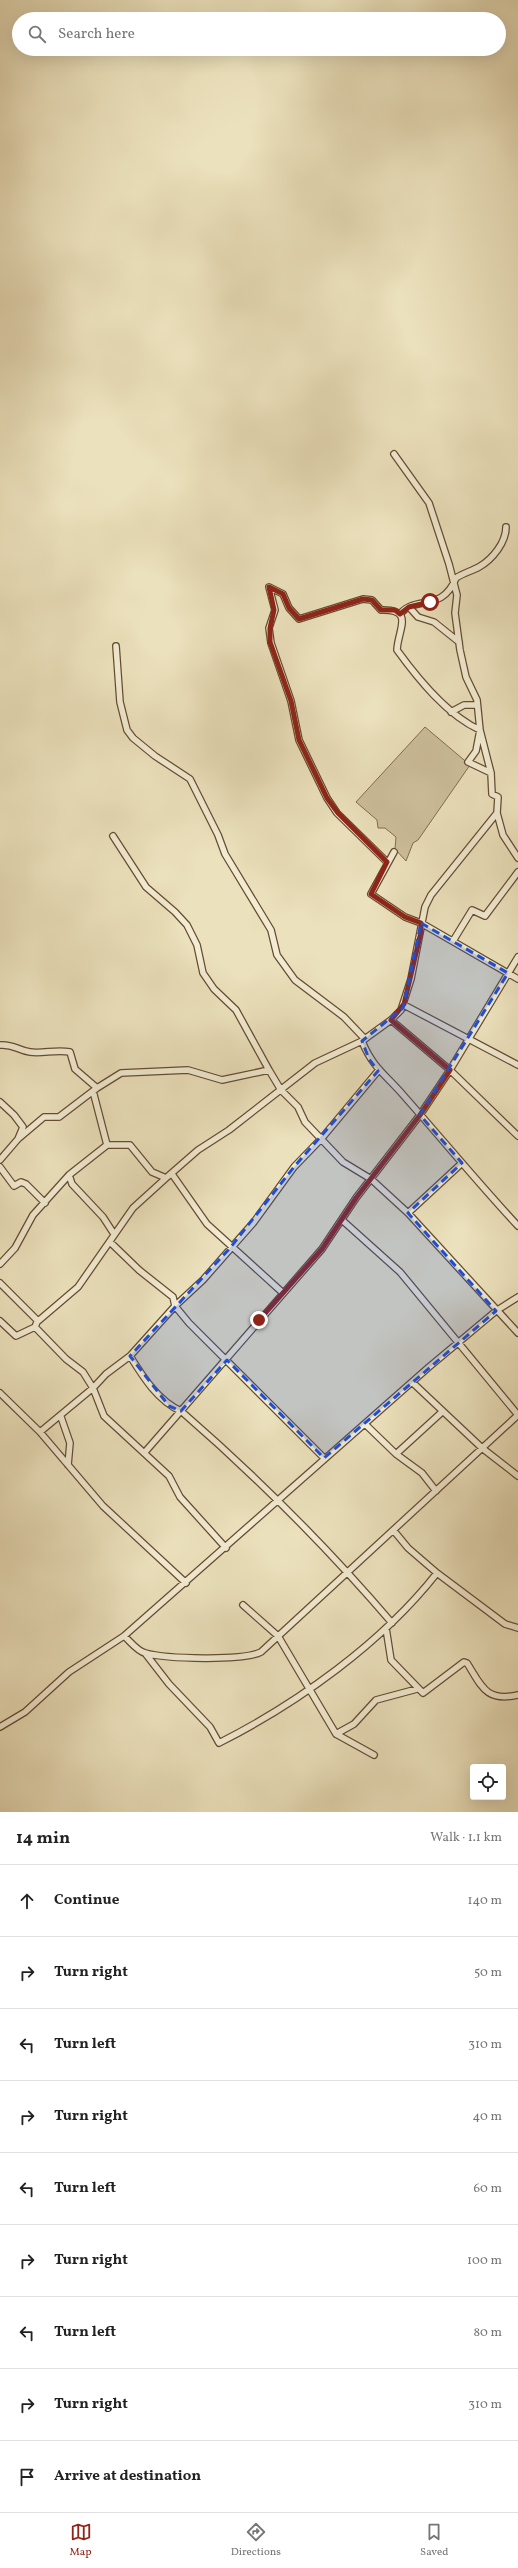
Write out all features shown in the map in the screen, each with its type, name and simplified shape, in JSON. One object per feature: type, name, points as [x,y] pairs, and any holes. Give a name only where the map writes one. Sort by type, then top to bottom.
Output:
[{"type":"street","points":[[394,454],[432,509],[449,564],[453,586],[457,595],[455,613],[459,642],[466,677],[477,705],[480,730],[491,773],[492,794],[498,797],[497,813],[503,836],[518,858]]},
{"type":"street","points":[[400,614],[409,607],[440,599],[453,586],[456,578],[479,567],[497,552],[506,536],[506,527]]},
{"type":"street","points":[[387,862],[338,813],[327,798],[299,740],[291,701],[270,642],[270,628],[274,610],[269,587],[283,594],[289,608],[299,619],[363,599],[372,600],[381,610],[395,610],[400,614],[404,628],[397,650],[431,693],[451,712],[480,730]]},
{"type":"street","points":[[409,607],[418,616],[434,622],[459,642]]},
{"type":"street","points":[[116,646],[120,702],[127,730],[133,738],[155,756],[190,779],[218,835],[225,854],[271,930],[277,955],[295,980],[344,1017],[363,1040],[369,1059],[378,1071],[420,1115],[518,1226]]},
{"type":"street","points":[[451,712],[464,704],[477,705]]},
{"type":"street","points":[[480,730],[476,751],[468,762],[491,773]]},
{"type":"street","points":[[0,1321],[16,1336],[35,1327],[38,1321],[78,1287],[133,1208],[198,1150],[281,1090],[315,1063],[363,1040],[391,1020],[404,1004],[421,932],[421,923],[425,906],[431,895],[497,813]]},
{"type":"street","points":[[113,836],[146,887],[175,912],[187,925],[197,945],[203,973],[214,989],[236,1010],[281,1090],[298,1108],[305,1122],[322,1138],[343,1162],[371,1179],[408,1213],[496,1311],[518,1333]]},
{"type":"street","points":[[394,852],[387,862],[371,894],[405,917],[421,923],[518,979]]},
{"type":"street","points":[[453,941],[472,910],[485,916],[518,872]]},
{"type":"street","points":[[145,1452],[227,1360],[322,1249],[371,1179],[420,1115],[450,1070],[518,957]]},
{"type":"street","points":[[404,1004],[518,1065]]},
{"type":"street","points":[[391,1020],[450,1070],[518,1136]]},
{"type":"street","points":[[0,1045],[10,1044],[30,1052],[60,1050],[70,1052],[75,1069],[95,1089],[107,1144]]},
{"type":"street","points":[[0,1160],[18,1139],[44,1117],[59,1117],[95,1089],[121,1073],[188,1070],[222,1080],[269,1070]]},
{"type":"street","points":[[40,1432],[61,1417],[106,1374],[130,1356],[175,1306],[203,1280],[254,1222],[294,1167],[322,1138],[378,1071]]},
{"type":"street","points":[[0,1102],[14,1114],[23,1127],[18,1139]]},
{"type":"street","points":[[0,1264],[15,1248],[34,1214],[69,1175],[107,1144],[130,1144],[152,1172],[169,1176],[197,1211],[232,1248],[283,1293]]},
{"type":"street","points":[[408,1213],[462,1163]]},
{"type":"street","points":[[0,1167],[14,1186],[21,1182],[26,1184],[44,1203]]},
{"type":"street","points":[[69,1175],[72,1184],[104,1217],[114,1234]]},
{"type":"street","points":[[145,1653],[196,1659],[253,1656],[278,1636],[348,1571],[394,1531],[518,1415],[400,1272],[342,1220]]},
{"type":"street","points":[[110,1242],[143,1274],[173,1296],[175,1306],[189,1323],[324,1458]]},
{"type":"street","points":[[0,1283],[38,1321]]},
{"type":"street","points":[[0,1727],[25,1712],[69,1672],[124,1636],[158,1605],[226,1548],[324,1458],[496,1311],[518,1297]]},
{"type":"street","points":[[35,1327],[66,1359],[83,1372],[93,1388],[104,1416],[124,1437],[145,1452],[169,1476],[180,1497],[226,1548]]},
{"type":"street","points":[[130,1356],[152,1388],[169,1406],[182,1411],[248,1470],[348,1571],[392,1623]]},
{"type":"street","points":[[413,1383],[442,1412],[482,1448],[518,1476]]},
{"type":"street","points":[[0,1394],[40,1432],[103,1506],[186,1583]]},
{"type":"street","points":[[396,1454],[442,1412]]},
{"type":"street","points":[[61,1417],[70,1443],[68,1465]]},
{"type":"street","points":[[365,1424],[396,1454],[422,1473],[436,1491]]},
{"type":"street","points":[[394,1531],[408,1548],[437,1573],[505,1624],[518,1628]]},
{"type":"street","points":[[124,1636],[145,1653],[169,1684],[210,1727],[219,1743],[310,1690],[392,1623],[416,1600],[437,1573]]},
{"type":"street","points":[[243,1605],[278,1636],[336,1734],[374,1755]]},
{"type":"street","points":[[386,1628],[391,1660],[417,1689],[425,1692],[464,1662],[467,1663],[485,1689],[493,1695],[502,1698],[518,1695]]},
{"type":"street","points":[[336,1734],[354,1724],[376,1700],[417,1689]]},
{"type":"highlighted area","points":[[421,923],[508,973],[420,1115],[462,1163],[408,1213],[496,1311],[324,1458],[227,1360],[181,1411],[169,1406],[130,1356],[230,1248],[294,1167],[378,1071],[369,1059],[362,1041],[403,1008]]},
{"type":"shaded area","points":[[425,727],[470,765],[418,840],[413,843],[406,861],[395,849],[396,837],[385,828],[378,828],[377,820],[356,802]]},
{"type":"route","points":[[259,1320],[322,1249],[356,1198],[396,1144],[420,1115],[450,1070],[428,1054],[391,1020],[403,1008],[417,951],[421,932],[421,923],[405,917],[371,894],[387,862],[368,846],[338,813],[327,798],[299,740],[291,701],[270,642],[270,628],[274,607],[270,598],[269,587],[271,586],[283,594],[287,599],[287,605],[299,619],[363,599],[372,600],[381,610],[395,610],[400,614],[409,607],[430,602]]}]
